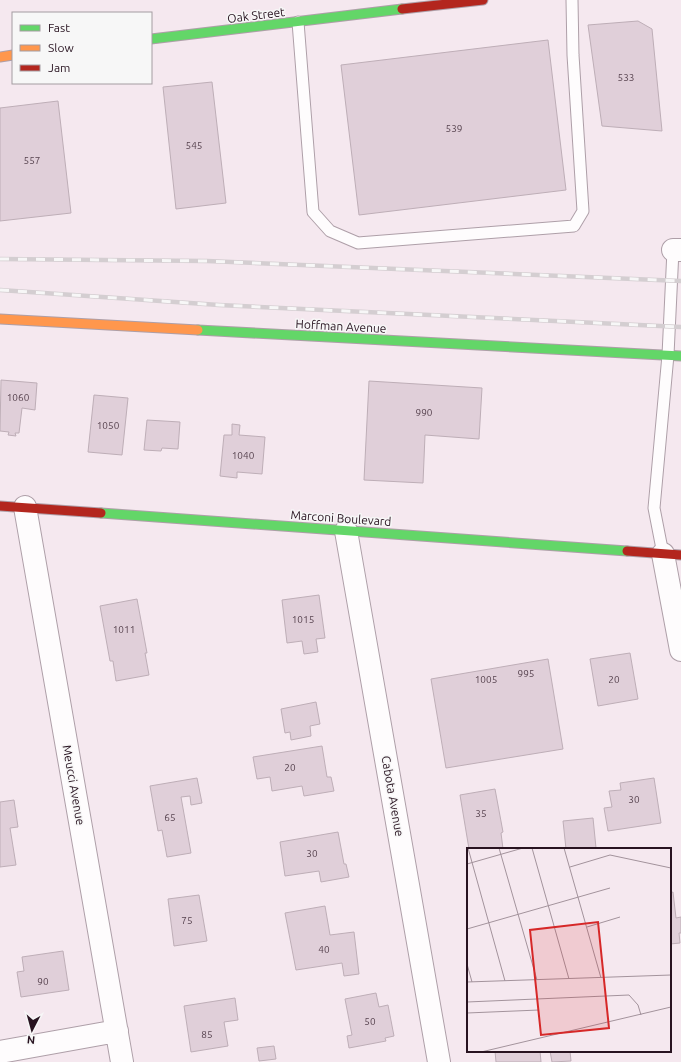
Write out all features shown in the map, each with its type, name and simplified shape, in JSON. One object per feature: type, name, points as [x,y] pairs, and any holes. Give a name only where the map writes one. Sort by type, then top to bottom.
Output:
[{"type":"street","name":"Oak Street","points":[[152,39],[483,0]]},
{"type":"street","points":[[0,57],[12,55]]},
{"type":"street","name":"Hoffman Avenue","points":[[0,319],[681,356]]},
{"type":"street","name":"Marconi Boulevard","points":[[0,506],[672,554]]},
{"type":"street","name":"Meucci Avenue","points":[[25,508],[122,1062]]},
{"type":"street","name":"Cabota Avenue","points":[[346,531],[439,1062]]},
{"type":"street","points":[[672,554],[681,650]]},
{"type":"street","points":[[0,1052],[117,1031]]},
{"type":"lane","points":[[298,22],[313,212],[330,231],[358,243],[551,228],[574,226],[582,211],[573,55],[572,0]]},
{"type":"lane","points":[[672,554],[654,508],[677,250]]},
{"type":"building","points":[[638,21],[652,29],[662,131],[602,126],[588,25]]},
{"type":"building","points":[[548,40],[566,190],[359,215],[341,65]]},
{"type":"building","points":[[212,82],[226,203],[176,209],[163,87]]},
{"type":"building","points":[[58,101],[71,213],[0,221],[0,108]]},
{"type":"building","points":[[1,380],[37,383],[35,410],[22,408],[19,433],[15,433],[16,436],[8,435],[9,432],[0,431]]},
{"type":"building","points":[[369,381],[482,388],[479,439],[425,435],[423,483],[364,480]]},
{"type":"building","points":[[94,395],[128,398],[122,455],[88,452]]},
{"type":"building","points":[[147,420],[180,422],[178,449],[162,448],[161,451],[144,450]]},
{"type":"building","points":[[232,424],[240,425],[239,435],[265,437],[262,474],[237,472],[237,478],[220,476],[224,435],[232,435]]},
{"type":"building","points":[[319,595],[325,638],[316,639],[318,652],[304,654],[302,641],[287,643],[282,600]]},
{"type":"building","points":[[137,599],[147,653],[145,653],[149,675],[116,681],[113,661],[110,661],[100,606]]},
{"type":"building","points":[[630,653],[638,699],[598,706],[590,659]]},
{"type":"building","points":[[548,659],[563,749],[446,768],[431,679]]},
{"type":"building","points":[[316,702],[320,724],[310,726],[311,736],[291,740],[290,732],[285,733],[281,709]]},
{"type":"building","points":[[322,746],[327,777],[331,777],[334,791],[304,796],[302,786],[272,791],[270,777],[257,779],[253,757]]},
{"type":"building","points":[[197,778],[202,803],[191,805],[190,796],[181,797],[191,853],[167,857],[162,830],[158,831],[150,786]]},
{"type":"building","points":[[654,778],[661,823],[608,831],[604,808],[612,807],[609,791],[621,790],[620,783]]},
{"type":"building","points":[[495,789],[503,832],[501,833],[503,848],[469,848],[460,795]]},
{"type":"building","points":[[14,800],[18,827],[10,828],[16,865],[0,867],[0,802]]},
{"type":"building","points":[[593,818],[596,848],[566,848],[563,821]]},
{"type":"building","points":[[338,832],[344,864],[346,864],[349,877],[321,882],[319,871],[285,876],[280,842]]},
{"type":"building","points":[[673,892],[676,918],[681,917],[681,933],[679,933],[680,943],[671,944],[671,893]]},
{"type":"building","points":[[199,895],[207,941],[174,946],[168,899]]},
{"type":"building","points":[[325,906],[330,935],[354,932],[359,974],[344,976],[342,963],[296,970],[285,913]]},
{"type":"building","points":[[63,951],[69,990],[21,997],[17,972],[24,971],[22,957]]},
{"type":"building","points":[[376,993],[379,1007],[388,1005],[394,1036],[385,1038],[386,1041],[349,1048],[347,1036],[352,1035],[345,999]]},
{"type":"building","points":[[235,998],[238,1020],[224,1022],[228,1046],[191,1052],[184,1006]]},
{"type":"building","points":[[274,1046],[276,1059],[259,1061],[257,1048]]},
{"type":"building","points":[[495,1052],[540,1052],[541,1062],[496,1062]]},
{"type":"building","points":[[550,1052],[570,1052],[571,1061],[552,1062]]},
{"type":"railway","points":[[0,259],[207,261],[681,281]]},
{"type":"railway","points":[[0,290],[219,305],[681,327]]},
{"type":"traffic: fast","points":[[152,39],[402,9]]},
{"type":"traffic: fast","points":[[198,330],[681,356]]},
{"type":"traffic: fast","points":[[101,513],[627,551]]},
{"type":"traffic: slow","points":[[0,57],[12,55]]},
{"type":"traffic: slow","points":[[0,319],[198,330]]},
{"type":"traffic: jam","points":[[402,9],[483,0]]},
{"type":"traffic: jam","points":[[0,506],[101,513]]},
{"type":"traffic: jam","points":[[627,551],[681,555]]}]
